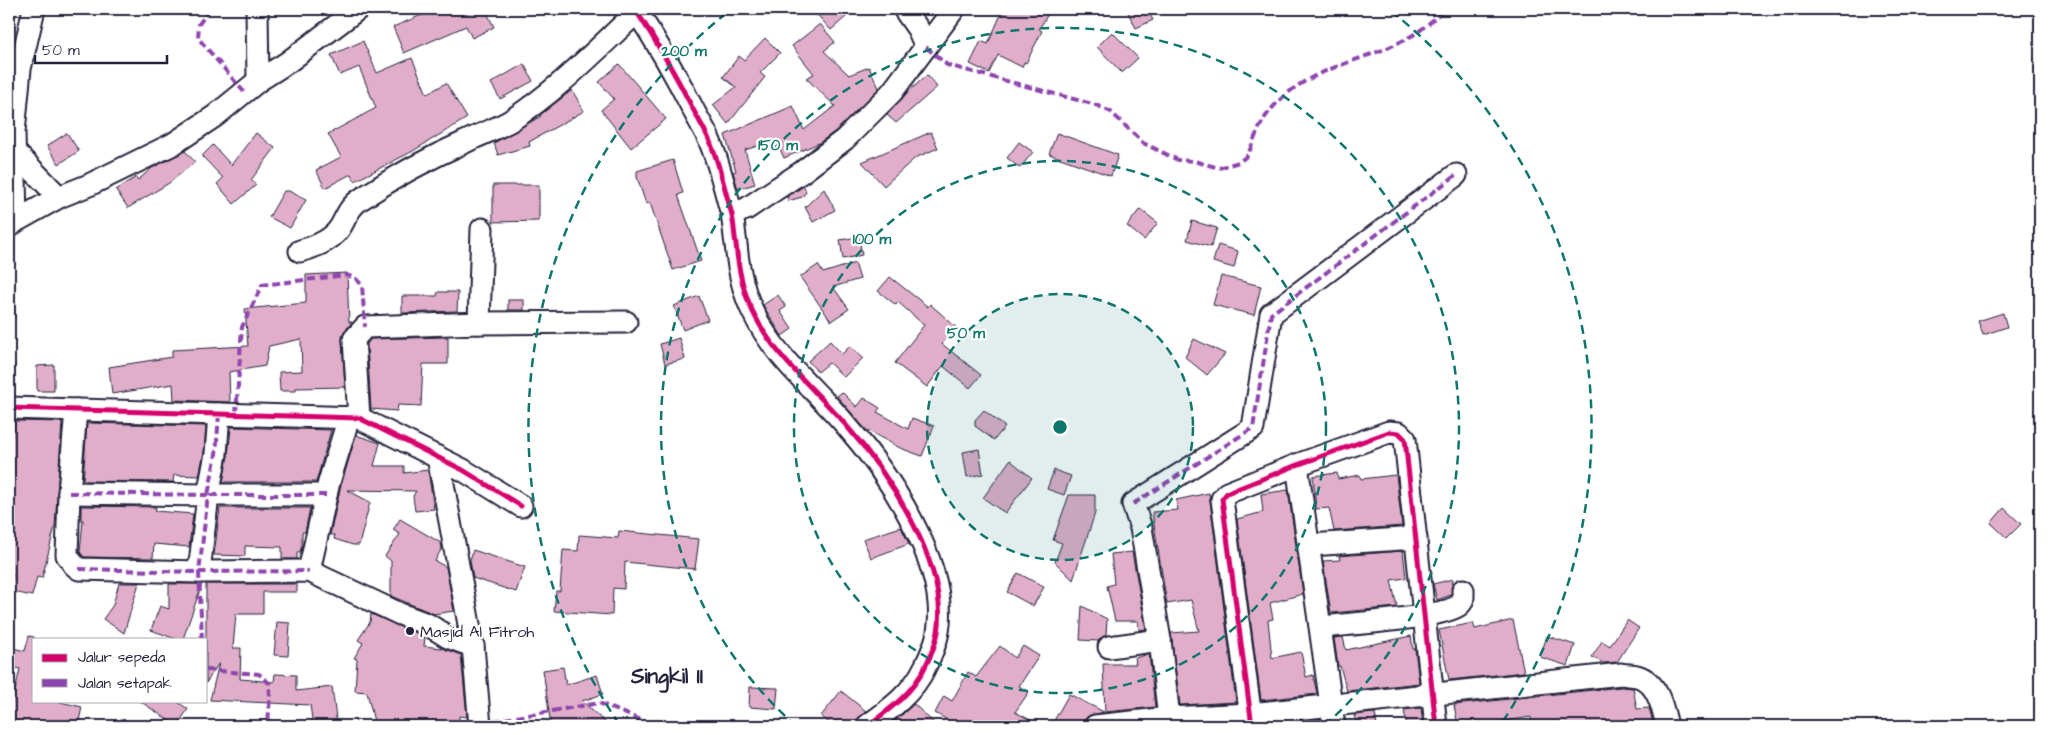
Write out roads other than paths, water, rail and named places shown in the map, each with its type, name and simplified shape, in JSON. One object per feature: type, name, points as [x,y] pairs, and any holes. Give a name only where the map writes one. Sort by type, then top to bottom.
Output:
[{"type":"street","points":[[12,224],[14,151],[20,69],[34,9]]},
{"type":"street","points":[[257,9],[258,81]]},
{"type":"street","points":[[12,224],[59,197],[89,186],[172,144],[215,116],[258,81],[288,62],[358,9]]},
{"type":"street","points":[[904,9],[918,29],[926,47]]},
{"type":"street","points":[[732,214],[746,209],[802,172],[845,139],[892,92],[954,9]]},
{"type":"street","points":[[300,251],[313,248],[329,238],[340,227],[348,211],[358,201],[463,142],[508,122],[534,104],[556,88],[636,11],[679,80],[712,146],[732,214],[744,284],[752,310],[765,335],[780,357],[844,423],[877,464],[906,508],[924,546],[934,580],[938,603],[938,632],[925,669],[903,698],[867,726]]},
{"type":"street","points":[[14,151],[59,197]]},
{"type":"street","points":[[1169,718],[1160,640],[1141,528],[1132,504],[1253,428],[1271,314],[1456,175]]},
{"type":"street","points":[[479,323],[482,229]]},
{"type":"street","points":[[309,571],[326,495],[354,418],[354,339],[365,327],[479,323],[626,322]]},
{"type":"street","points":[[9,408],[354,418],[463,470],[521,506]]},
{"type":"street","points":[[76,410],[67,555],[79,569],[271,573],[309,571],[400,614],[427,624],[448,637],[473,646]]},
{"type":"street","points":[[199,572],[220,414]]},
{"type":"street","points":[[1251,720],[1222,499],[1227,493],[1297,465],[1389,432],[1399,433],[1405,439],[1436,726]]},
{"type":"street","points":[[438,457],[473,646],[480,726]]},
{"type":"street","points":[[1297,465],[1310,545],[1334,726]]},
{"type":"street","points":[[70,493],[208,496],[326,495]]},
{"type":"street","points":[[1310,545],[1416,538]]},
{"type":"street","points":[[1321,627],[1424,615],[1449,610],[1459,605],[1463,600],[1463,590]]},
{"type":"street","points":[[1109,648],[1160,640]]},
{"type":"street","points":[[1095,726],[1130,725],[1169,718],[1207,722],[1251,720],[1331,704],[1621,674],[1639,676],[1655,691],[1662,704],[1667,726]]},
{"type":"place","name":"Masjid Al Fitroh","points":[[410,631]]},
{"type":"district","name":"Singkil II","points":[[667,676]]}]
